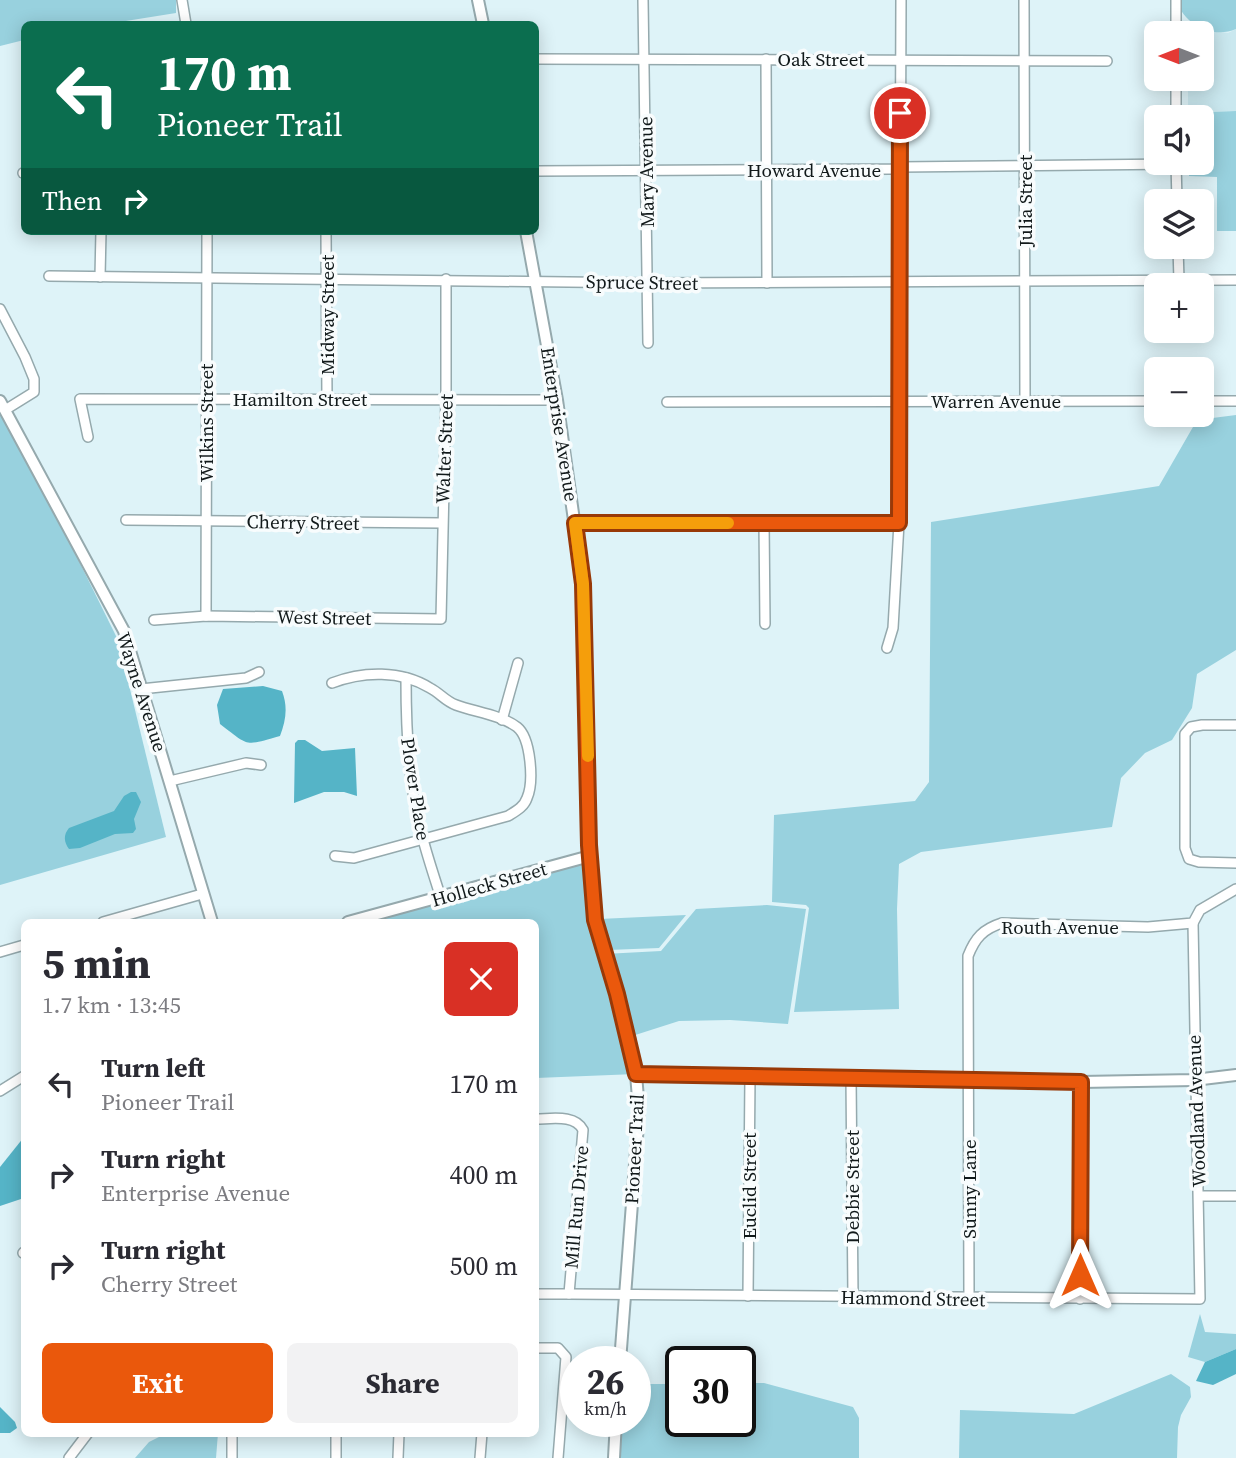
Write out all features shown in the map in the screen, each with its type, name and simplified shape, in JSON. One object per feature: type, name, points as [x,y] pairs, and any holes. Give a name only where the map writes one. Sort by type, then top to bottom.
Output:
[{"type":"street","points":[[182,0],[185,21]]},
{"type":"street","points":[[478,0],[482,21]]},
{"type":"street","name":"Mary Avenue","points":[[643,0],[648,343]]},
{"type":"street","points":[[887,648],[893,628],[899,523],[901,0]]},
{"type":"street","name":"Julia Street","points":[[1024,0],[1025,402]]},
{"type":"street","points":[[1176,21],[1177,0]]},
{"type":"street","name":"Oak Street","points":[[539,59],[1107,61]]},
{"type":"street","points":[[766,59],[767,283]]},
{"type":"street","name":"Howard Avenue","points":[[539,171],[892,169],[1144,163]]},
{"type":"street","points":[[100,277],[101,235]]},
{"type":"street","name":"Wilkins Street","points":[[206,616],[207,235]]},
{"type":"street","name":"Midway Street","points":[[326,235],[327,400]]},
{"type":"street","name":"Enterprise Avenue","points":[[527,235],[557,400],[583,584],[590,856],[595,920],[626,1027],[636,1074]]},
{"type":"street","name":"Spruce Street","points":[[49,276],[648,283],[1144,280]]},
{"type":"street","name":"Walter Street","points":[[441,619],[446,279]]},
{"type":"street","name":"Spruce Street","points":[[1214,280],[1236,280]]},
{"type":"street","points":[[0,309],[34,379],[34,392],[3,406]]},
{"type":"street","name":"Hamilton Street","points":[[88,437],[80,400],[557,400]]},
{"type":"street","name":"Warren Avenue","points":[[667,402],[1144,401]]},
{"type":"street","points":[[1214,401],[1236,401]]},
{"type":"street","name":"Wayne Avenue","points":[[3,406],[124,631],[211,919]]},
{"type":"street","name":"Cherry Street","points":[[126,520],[442,523]]},
{"type":"street","points":[[764,522],[765,624]]},
{"type":"street","points":[[575,523],[899,523]]},
{"type":"street","name":"West Street","points":[[154,620],[206,616],[441,619]]},
{"type":"street","points":[[502,720],[518,663]]},
{"type":"street","points":[[141,689],[246,678],[259,672]]},
{"type":"street","points":[[332,683],[351,676],[385,674],[406,678],[430,688],[448,702],[517,727],[528,748],[530,788],[524,803],[508,816],[354,858],[335,856]]},
{"type":"street","name":"Plover Place","points":[[406,678],[413,794],[441,898]]},
{"type":"street","points":[[1236,725],[1202,725],[1191,727],[1185,734],[1185,848],[1189,859],[1199,862],[1236,863]]},
{"type":"street","points":[[170,781],[246,763],[261,765]]},
{"type":"street","name":"Holleck Street","points":[[360,919],[590,856]]},
{"type":"street","points":[[1193,923],[1200,910],[1236,889]]},
{"type":"street","points":[[114,919],[202,894]]},
{"type":"street","name":"Routh Avenue","points":[[969,1080],[968,956],[978,936],[991,927],[1006,923],[1148,928],[1193,923]]},
{"type":"street","name":"Woodland Avenue","points":[[1193,923],[1200,1298]]},
{"type":"street","points":[[0,952],[21,946]]},
{"type":"street","name":"Pioneer Trail","points":[[621,1346],[639,1111],[636,1074],[1081,1082],[1194,1080],[1236,1075]]},
{"type":"street","name":"Euclid Street","points":[[748,1296],[750,1076]]},
{"type":"street","name":"Debbie Street","points":[[851,1077],[853,1297]]},
{"type":"street","points":[[0,1091],[21,1078]]},
{"type":"street","name":"Sunny Lane","points":[[969,1080],[969,1298]]},
{"type":"street","points":[[1080,1299],[1081,1082]]},
{"type":"street","name":"Mill Run Drive","points":[[539,1119],[573,1119],[580,1123],[583,1130],[569,1294]]},
{"type":"street","points":[[1199,1196],[1236,1196]]},
{"type":"street","name":"Mill Run Drive","points":[[539,1294],[625,1295]]},
{"type":"street","name":"Hammond Street","points":[[625,1295],[1200,1298]]},
{"type":"street","points":[[539,1348],[558,1348],[566,1357],[558,1458]]},
{"type":"street","points":[[69,1458],[85,1437]]},
{"type":"street","points":[[232,1437],[232,1458]]},
{"type":"street","points":[[336,1437],[336,1458]]},
{"type":"street","points":[[398,1458],[399,1437]]},
{"type":"street","points":[[480,1458],[482,1437]]},
{"type":"street","points":[[614,1458],[615,1437]]},
{"type":"shaded area","points":[[0,0],[176,0],[176,13],[126,21],[21,21],[21,41],[0,46]]},
{"type":"shaded area","points":[[1236,0],[1236,29],[1214,32],[1214,21],[1191,21],[1177,2]]},
{"type":"shaded area","points":[[1236,29],[1236,111],[1214,112],[1214,105],[1188,105],[1188,91],[1214,91],[1214,31],[1228,33]]},
{"type":"shaded area","points":[[1236,111],[1236,231],[1217,231],[1217,177],[1189,176],[1214,175],[1214,112]]},
{"type":"shaded area","points":[[0,414],[65,533],[118,640],[166,837],[0,885]]},
{"type":"shaded area","points":[[1236,415],[1236,650],[1197,674],[1192,708],[1172,740],[1145,753],[1121,778],[1112,827],[921,852],[899,864],[899,1009],[794,1012],[809,908],[806,905],[772,902],[774,815],[915,801],[929,782],[931,522],[1159,486],[1193,427],[1214,427],[1214,418]]},
{"type":"shaded area","points":[[263,686],[282,691],[286,713],[280,736],[253,743],[243,741],[220,724],[217,705],[223,689]]},
{"type":"shaded area","points":[[305,740],[322,751],[355,748],[357,796],[344,792],[324,792],[294,803],[295,743]]},
{"type":"shaded area","points":[[136,792],[141,802],[134,819],[136,829],[133,833],[115,834],[80,848],[69,849],[65,838],[69,828],[114,811],[124,796]]},
{"type":"shaded area","points":[[590,856],[604,954],[661,951],[696,909],[767,905],[806,909],[788,1024],[730,1020],[679,1021],[629,1037],[636,1074],[539,1078],[539,919],[356,919]]},
{"type":"shaded area","points":[[686,915],[659,948],[608,950],[599,919]]},
{"type":"shaded area","points":[[21,1141],[21,1199],[0,1206],[0,1167]]},
{"type":"shaded area","points":[[1200,1314],[1205,1332],[1236,1334],[1236,1349],[1205,1362],[1188,1357]]},
{"type":"shaded area","points":[[1236,1349],[1236,1374],[1213,1385],[1196,1381],[1205,1362]]},
{"type":"shaded area","points":[[1171,1374],[1190,1387],[1191,1397],[1178,1427],[1177,1458],[959,1458],[960,1410],[1074,1414]]},
{"type":"shaded area","points":[[756,1383],[853,1407],[859,1418],[859,1458],[618,1458],[619,1437],[651,1437],[651,1384],[665,1384],[665,1437],[756,1437]]},
{"type":"shaded area","points":[[0,1407],[15,1422],[17,1428],[10,1433],[0,1433]]},
{"type":"shaded area","points":[[159,1437],[218,1437],[216,1458],[135,1458],[149,1442]]},
{"type":"slow traffic","points":[[588,756],[583,584],[575,523],[728,523]]},
{"type":"route","points":[[900,113],[899,523],[575,523],[583,584],[589,845],[595,920],[629,1037],[636,1074],[1081,1082],[1080,1275]]}]
